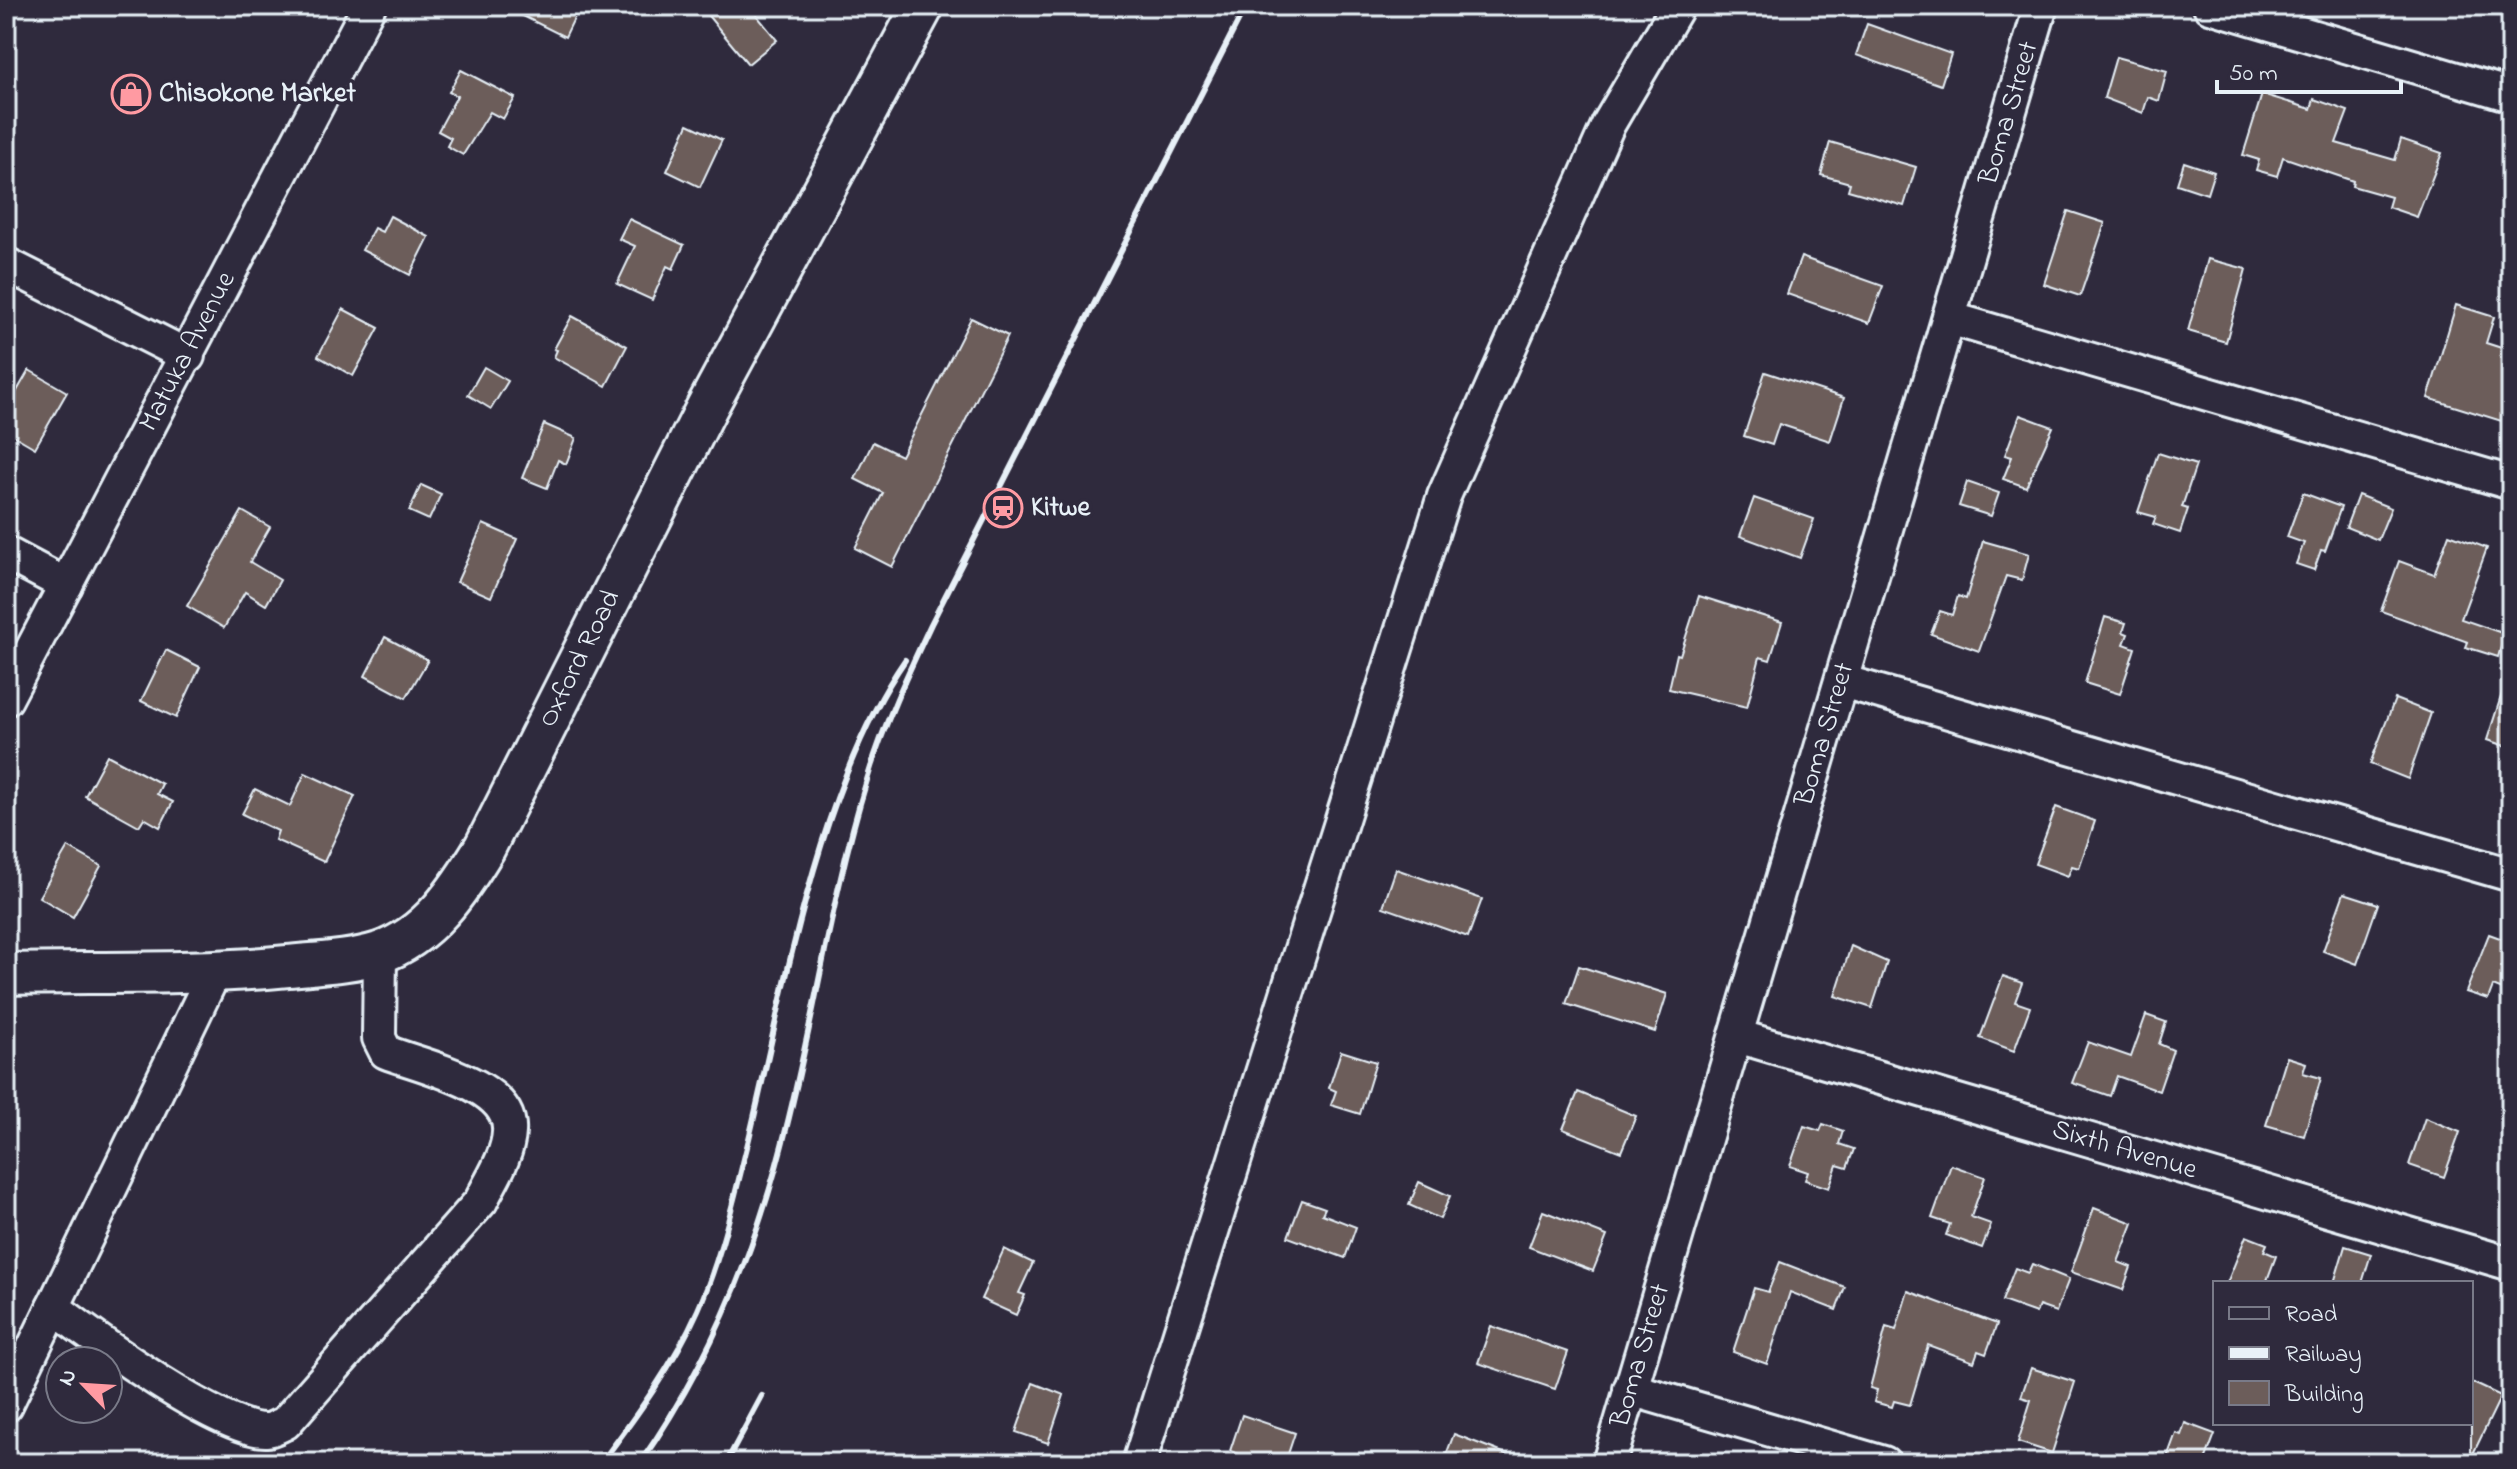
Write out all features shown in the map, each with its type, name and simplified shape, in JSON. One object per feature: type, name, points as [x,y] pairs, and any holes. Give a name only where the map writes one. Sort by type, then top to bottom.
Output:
[{"type":"main road","name":"Oxford Road","points":[[6,974],[215,971],[324,963],[380,952],[421,929],[455,896],[485,847],[707,407],[923,6]]},
{"type":"street","name":"Matuka Avenue","points":[[6,699],[369,6]]},
{"type":"street","points":[[1139,1463],[1444,496],[1608,125],[1678,6]]},
{"type":"street","name":"Boma Street","points":[[1609,1463],[2041,6]]},
{"type":"street","points":[[2210,6],[2511,95]]},
{"type":"street","points":[[6,264],[188,356]]},
{"type":"street","points":[[1949,318],[2511,483]]},
{"type":"street","points":[[6,553],[66,585]]},
{"type":"street","points":[[1842,681],[2511,875]]},
{"type":"street","points":[[53,1307],[109,1351],[175,1391],[238,1423],[267,1430],[285,1423],[481,1201],[502,1159],[510,1131],[505,1108],[487,1090],[386,1052],[379,1038],[380,952]]},
{"type":"street","points":[[6,1405],[215,971]]},
{"type":"street","name":"Sixth Avenue","points":[[1737,1036],[2511,1264]]},
{"type":"street","points":[[1630,1389],[1884,1463]]},
{"type":"building","points":[[503,6],[580,6],[565,37]]},
{"type":"building","points":[[700,6],[749,6],[777,40],[748,64]]},
{"type":"building","points":[[1867,24],[1951,54],[1941,85],[1856,55]]},
{"type":"building","points":[[2116,57],[2167,71],[2159,101],[2148,97],[2143,113],[2104,98]]},
{"type":"building","points":[[461,70],[515,98],[503,119],[490,112],[463,155],[447,146],[451,138],[438,131],[457,96],[449,92]]},
{"type":"building","points":[[2262,94],[2311,109],[2314,99],[2348,111],[2336,143],[2395,160],[2401,139],[2442,153],[2417,217],[2388,207],[2391,197],[2352,186],[2353,181],[2283,157],[2277,176],[2256,170],[2259,160],[2243,155]]},
{"type":"building","points":[[688,124],[722,140],[700,187],[667,171]]},
{"type":"building","points":[[1830,142],[1916,167],[1904,206],[1848,190],[1850,183],[1821,175]]},
{"type":"building","points":[[2184,162],[2214,172],[2207,194],[2177,184]]},
{"type":"building","points":[[2068,211],[2105,223],[2080,296],[2044,284]]},
{"type":"building","points":[[390,216],[429,237],[410,275],[362,250],[374,228],[382,232]]},
{"type":"building","points":[[629,219],[684,245],[673,269],[667,266],[652,300],[617,284],[635,246],[619,239]]},
{"type":"building","points":[[1801,257],[1883,286],[1869,323],[1787,294]]},
{"type":"building","points":[[2208,259],[2246,269],[2226,342],[2188,331]]},
{"type":"building","points":[[2456,305],[2494,317],[2486,343],[2511,351],[2511,424],[2428,398]]},
{"type":"building","points":[[343,309],[379,328],[353,376],[318,356]]},
{"type":"building","points":[[572,316],[627,346],[606,386],[554,357],[557,350],[554,349]]},
{"type":"building","points":[[971,318],[1008,336],[892,567],[855,548],[883,493],[855,479],[873,442],[901,456]]},
{"type":"building","points":[[484,367],[508,381],[491,409],[468,395]]},
{"type":"building","points":[[29,370],[67,392],[35,448],[6,431],[6,410]]},
{"type":"building","points":[[1765,372],[1844,398],[1830,441],[1779,424],[1772,445],[1744,436]]},
{"type":"building","points":[[2020,415],[2053,427],[2026,487],[2003,479],[2012,457],[2005,455]]},
{"type":"building","points":[[544,424],[576,438],[566,464],[558,460],[547,488],[522,478]]},
{"type":"building","points":[[2158,453],[2196,465],[2182,507],[2188,509],[2180,533],[2153,524],[2156,517],[2138,512]]},
{"type":"building","points":[[1967,482],[1999,493],[1991,516],[1959,506]]},
{"type":"building","points":[[421,485],[441,494],[429,520],[409,511]]},
{"type":"building","points":[[2303,493],[2341,507],[2325,551],[2321,550],[2314,570],[2296,564],[2304,543],[2287,537]]},
{"type":"building","points":[[2358,495],[2391,508],[2378,540],[2346,527]]},
{"type":"building","points":[[1754,498],[1814,519],[1800,558],[1740,536]]},
{"type":"building","points":[[242,511],[270,527],[250,562],[280,580],[266,605],[245,592],[224,628],[187,606]]},
{"type":"building","points":[[483,524],[517,539],[491,597],[457,582]]},
{"type":"building","points":[[2449,534],[2487,548],[2461,619],[2505,634],[2498,657],[2466,647],[2468,642],[2381,611],[2399,561],[2434,574]]},
{"type":"building","points":[[1983,541],[2029,554],[2022,580],[2006,576],[1979,651],[1931,634],[1940,611],[1952,615],[1958,596],[1966,599]]},
{"type":"building","points":[[1699,596],[1782,622],[1770,660],[1760,657],[1747,707],[1669,689],[1677,654],[1680,655]]},
{"type":"building","points":[[2105,617],[2126,623],[2123,632],[2128,634],[2124,644],[2135,648],[2120,694],[2085,683]]},
{"type":"building","points":[[385,637],[428,660],[406,698],[365,676]]},
{"type":"building","points":[[166,650],[200,667],[176,718],[141,701]]},
{"type":"building","points":[[2507,678],[2511,679],[2511,748],[2487,740]]},
{"type":"building","points":[[2395,699],[2431,713],[2408,779],[2370,764]]},
{"type":"building","points":[[107,755],[162,784],[157,794],[173,802],[160,827],[144,818],[139,826],[85,796]]},
{"type":"building","points":[[305,773],[355,796],[324,862],[275,840],[278,831],[242,814],[255,789],[290,806]]},
{"type":"building","points":[[2056,807],[2095,821],[2079,868],[2072,866],[2068,876],[2035,864]]},
{"type":"building","points":[[68,847],[101,866],[73,917],[39,897]]},
{"type":"building","points":[[1396,869],[1482,899],[1468,937],[1383,907]]},
{"type":"building","points":[[2344,893],[2378,904],[2357,964],[2323,951]]},
{"type":"building","points":[[2489,934],[2511,942],[2511,975],[2505,991],[2493,986],[2488,999],[2466,992]]},
{"type":"building","points":[[1851,946],[1887,962],[1872,1008],[1835,996]]},
{"type":"building","points":[[1579,966],[1667,994],[1655,1032],[1566,1004]]},
{"type":"building","points":[[2003,976],[2022,983],[2015,1002],[2030,1007],[2014,1051],[1980,1038]]},
{"type":"building","points":[[2146,1015],[2166,1022],[2159,1044],[2173,1050],[2159,1091],[2117,1076],[2110,1096],[2072,1083],[2088,1042],[2131,1057]]},
{"type":"building","points":[[1341,1051],[1376,1062],[1360,1114],[1331,1105],[1336,1091],[1329,1088]]},
{"type":"building","points":[[2287,1057],[2306,1063],[2303,1073],[2321,1078],[2304,1136],[2266,1125]]},
{"type":"building","points":[[1578,1092],[1636,1116],[1621,1152],[1563,1129]]},
{"type":"building","points":[[2425,1118],[2460,1132],[2444,1177],[2409,1165]]},
{"type":"building","points":[[1823,1124],[1843,1131],[1839,1144],[1854,1149],[1847,1168],[1837,1165],[1829,1188],[1805,1180],[1808,1172],[1790,1166],[1804,1126],[1820,1131]]},
{"type":"building","points":[[1951,1165],[1985,1177],[1971,1217],[1991,1224],[1982,1248],[1946,1235],[1950,1224],[1932,1218]]},
{"type":"building","points":[[1419,1182],[1450,1196],[1440,1219],[1409,1205]]},
{"type":"building","points":[[1302,1200],[1325,1208],[1322,1214],[1356,1227],[1345,1258],[1288,1237]]},
{"type":"building","points":[[2094,1208],[2133,1223],[2118,1262],[2131,1267],[2123,1290],[2071,1272]]},
{"type":"building","points":[[1543,1211],[1607,1236],[1593,1271],[1529,1247]]},
{"type":"building","points":[[2246,1236],[2267,1244],[2264,1251],[2276,1256],[2267,1281],[2228,1281]]},
{"type":"building","points":[[2345,1246],[2371,1254],[2363,1281],[2335,1281]]},
{"type":"building","points":[[1004,1249],[1033,1263],[1019,1293],[1025,1295],[1016,1315],[981,1299]]},
{"type":"building","points":[[1780,1262],[1845,1287],[1836,1310],[1790,1292],[1767,1364],[1733,1352],[1754,1288],[1768,1292]]},
{"type":"building","points":[[2032,1264],[2069,1279],[2056,1312],[2039,1306],[2036,1313],[2002,1301],[2015,1268],[2028,1273]]},
{"type":"building","points":[[1908,1291],[1997,1324],[1986,1354],[1978,1351],[1974,1362],[1928,1345],[1910,1405],[1894,1401],[1892,1407],[1874,1402],[1877,1390],[1870,1388],[1886,1327],[1896,1330]]},
{"type":"building","points":[[1491,1326],[1568,1352],[1555,1389],[1478,1363]]},
{"type":"building","points":[[2031,1368],[2075,1382],[2052,1453],[2018,1442],[2031,1400],[2021,1397]]},
{"type":"building","points":[[1033,1383],[1064,1395],[1048,1443],[1016,1432]]},
{"type":"building","points":[[2473,1383],[2501,1396],[2471,1458],[2473,1425]]},
{"type":"building","points":[[1242,1415],[1295,1433],[1285,1463],[1265,1463],[1230,1451]]},
{"type":"building","points":[[2185,1423],[2215,1434],[2204,1463],[2165,1463],[2176,1433],[2181,1435]]},
{"type":"building","points":[[1454,1434],[1524,1461],[1524,1463],[1443,1463]]},
{"type":"railway","points":[[640,1463],[707,1350],[757,1229],[793,1100],[854,825],[873,760],[896,701],[931,624],[1246,6]]},
{"type":"railway","points":[[601,1463],[666,1370],[706,1290],[731,1209],[790,960],[826,830],[848,768],[874,711],[905,660]]},
{"type":"railway","points":[[726,1463],[762,1396]]},
{"type":"place","name":"Chisokone Market","points":[[131,94]]},
{"type":"place","name":"Kitwe","points":[[1003,508]]}]
